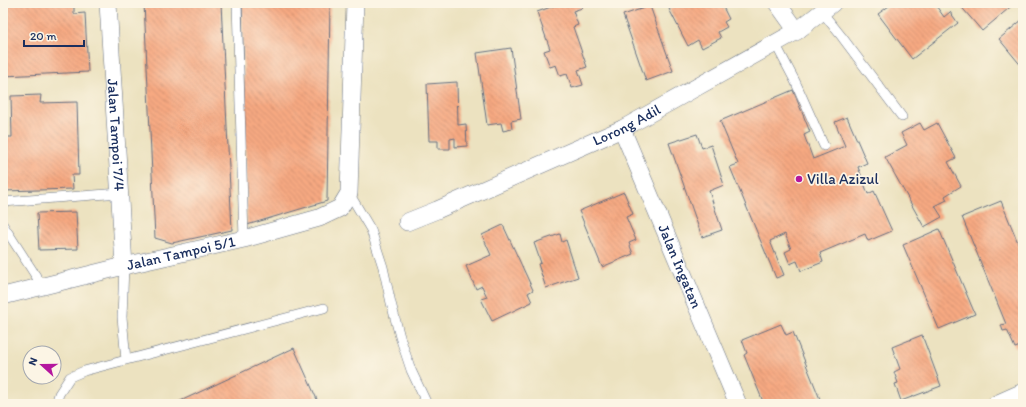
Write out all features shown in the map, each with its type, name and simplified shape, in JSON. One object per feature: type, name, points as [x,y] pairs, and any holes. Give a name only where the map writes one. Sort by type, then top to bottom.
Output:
[{"type":"street","name":"Jalan Tampoi 7/4","points":[[108,3],[124,266]]},
{"type":"street","points":[[349,193],[355,3]]},
{"type":"street","points":[[777,3],[797,31]]},
{"type":"street","name":"Lorong Adil","points":[[407,222],[622,129],[797,31],[827,8]]},
{"type":"street","name":"Jalan Ingatan","points":[[622,129],[738,404]]},
{"type":"street","name":"Jalan Tampoi 5/1","points":[[3,296],[124,266],[244,239],[319,218],[340,208],[349,193]]},
{"type":"street","points":[[996,404],[1023,392]]},
{"type":"lane","points":[[237,3],[244,239]]},
{"type":"lane","points":[[827,8],[842,37],[902,117]]},
{"type":"lane","points":[[775,43],[795,81],[824,146]]},
{"type":"lane","points":[[3,202],[120,193]]},
{"type":"lane","points":[[349,193],[371,230],[383,267],[400,337],[411,370],[427,404]]},
{"type":"lane","points":[[3,225],[36,289]]},
{"type":"lane","points":[[124,266],[122,316],[126,360]]},
{"type":"lane","points":[[56,404],[59,394],[70,377],[84,371],[324,308]]},
{"type":"building","points":[[3,3],[74,3],[74,14],[85,13],[88,72],[3,76]]},
{"type":"building","points":[[144,3],[221,3],[232,230],[172,243],[155,238]]},
{"type":"building","points":[[242,3],[330,3],[327,201],[247,225]]},
{"type":"building","points":[[562,3],[580,3],[582,8],[573,11],[578,25],[573,27],[587,67],[578,70],[583,85],[572,88],[567,74],[560,76],[556,65],[550,67],[544,51],[550,49],[537,12]]},
{"type":"building","points":[[681,3],[721,3],[729,19],[724,22],[727,27],[718,32],[721,38],[702,48],[698,40],[688,46],[669,9]]},
{"type":"building","points":[[893,3],[934,3],[944,17],[950,12],[958,23],[912,59],[878,14]]},
{"type":"building","points":[[958,3],[1015,3],[982,31]]},
{"type":"building","points":[[650,6],[673,71],[646,81],[623,15]]},
{"type":"building","points":[[1023,19],[1023,68],[999,39]]},
{"type":"building","points":[[511,48],[521,119],[511,121],[512,129],[503,131],[501,123],[487,125],[477,53]]},
{"type":"building","points":[[457,82],[458,125],[466,124],[467,146],[455,147],[455,138],[450,139],[450,149],[438,149],[438,141],[429,141],[427,84]]},
{"type":"building","name":"Villa Azizul","points":[[793,90],[810,132],[804,135],[813,159],[845,146],[835,122],[847,117],[867,163],[858,167],[868,194],[874,191],[892,231],[868,241],[865,234],[820,253],[823,262],[801,271],[797,261],[790,264],[785,252],[791,249],[785,234],[770,241],[784,275],[776,278],[730,167],[738,164],[720,121]]},
{"type":"building","points":[[41,95],[40,103],[77,102],[79,175],[72,175],[73,189],[3,191],[3,137],[12,137],[11,96]]},
{"type":"building","points":[[920,123],[924,130],[937,123],[956,158],[948,162],[961,186],[945,196],[947,200],[935,206],[942,217],[924,227],[885,157],[907,145],[901,133]]},
{"type":"building","points":[[697,134],[702,148],[711,145],[724,185],[709,191],[722,230],[702,237],[669,143]]},
{"type":"building","points":[[624,192],[633,214],[626,217],[636,240],[629,243],[633,254],[602,267],[579,211]]},
{"type":"building","points":[[1001,201],[1023,255],[1023,345],[1015,348],[1007,330],[1003,331],[1001,325],[1006,324],[962,217]]},
{"type":"building","points":[[76,212],[78,249],[39,250],[37,213]]},
{"type":"building","points":[[503,225],[533,290],[528,293],[532,302],[492,321],[481,299],[487,297],[482,286],[476,289],[466,266],[491,255],[482,235]]},
{"type":"building","points":[[939,229],[975,314],[939,329],[903,245]]},
{"type":"building","points":[[560,234],[562,242],[566,240],[578,277],[546,288],[538,264],[541,263],[534,243]]},
{"type":"building","points":[[781,324],[786,335],[793,332],[822,404],[764,404],[744,355],[747,353],[742,340]]},
{"type":"building","points":[[922,335],[941,386],[901,401],[895,384],[898,383],[894,372],[900,369],[892,347]]},
{"type":"building","points":[[294,348],[319,404],[174,404]]},
{"type":"place","name":"Villa Azizul","points":[[799,179]]}]
